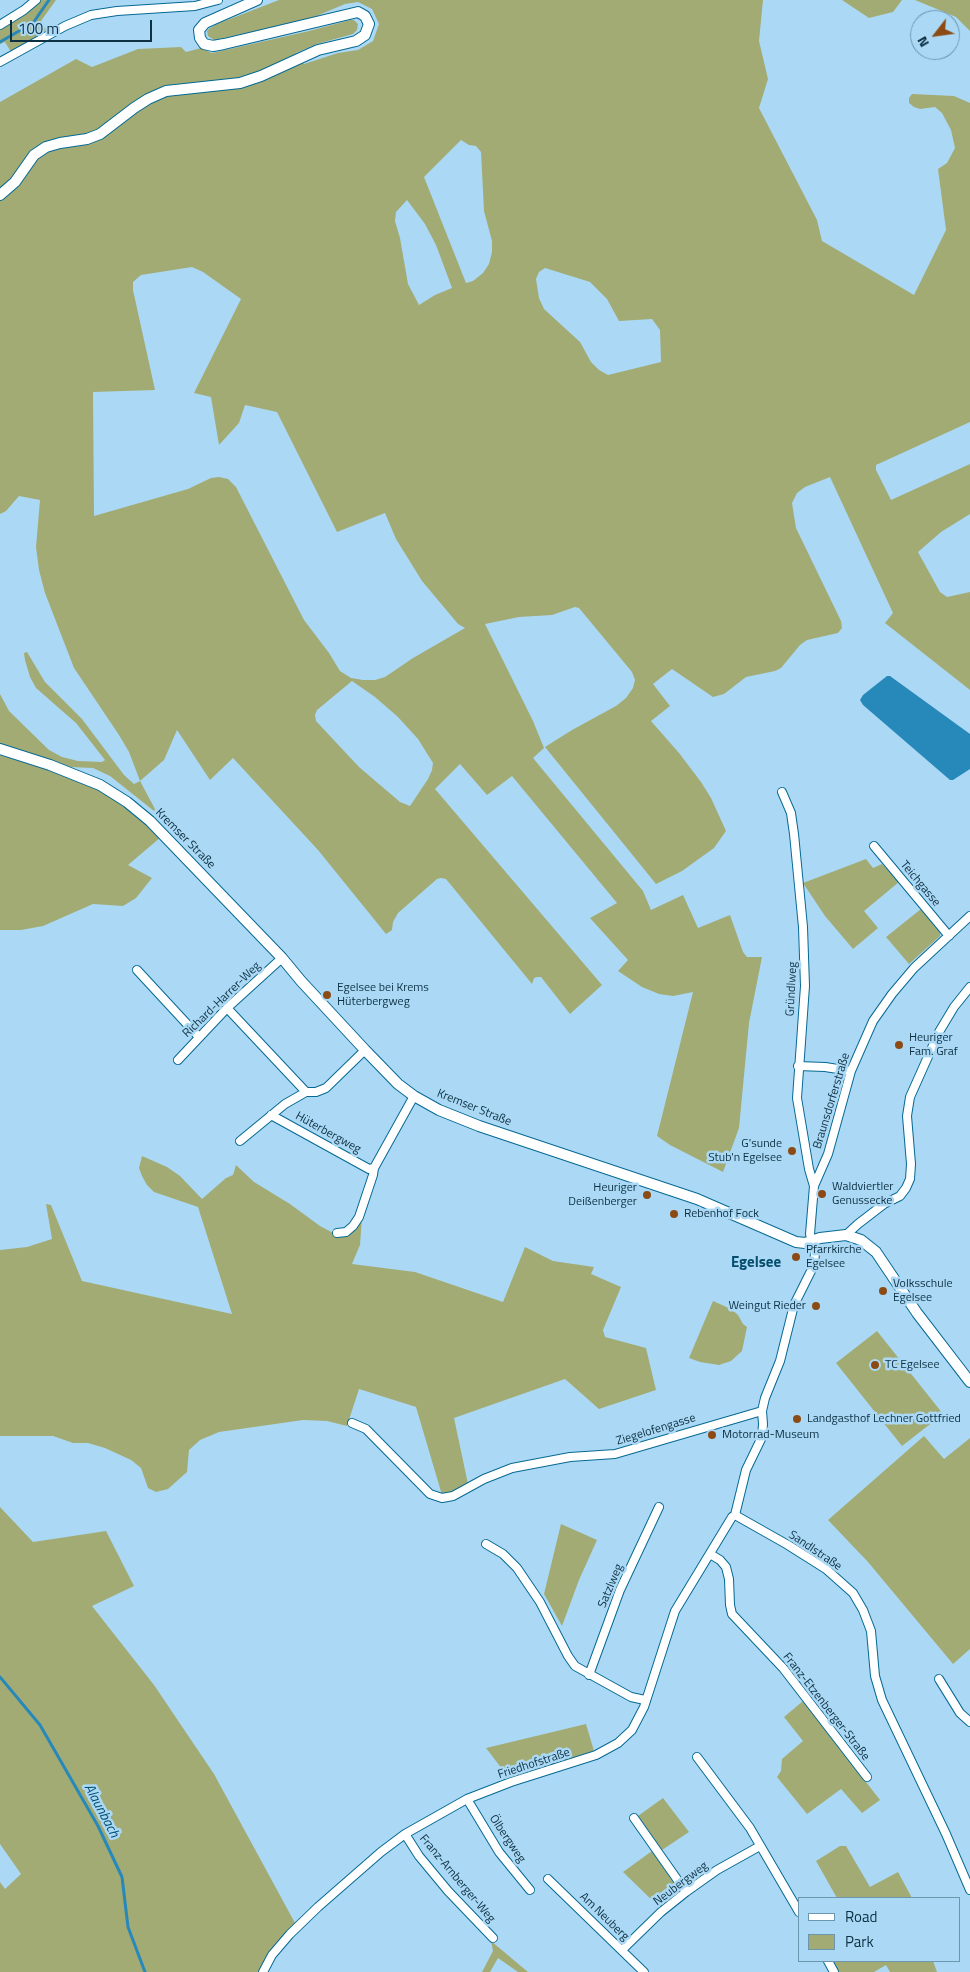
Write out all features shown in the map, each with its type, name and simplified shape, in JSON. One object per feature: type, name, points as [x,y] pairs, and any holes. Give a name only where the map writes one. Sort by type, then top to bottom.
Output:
[{"type":"street","points":[[0,25],[36,0]]},
{"type":"street","points":[[0,62],[65,26],[91,15],[117,10],[195,6],[218,0]]},
{"type":"street","points":[[0,195],[15,182],[34,155],[46,147],[88,139],[100,134],[148,99],[166,91],[240,83],[261,76],[318,50],[356,41],[365,34],[369,24],[365,16],[358,12],[212,46],[204,44],[200,38],[200,30],[205,23],[256,0]]},
{"type":"street","name":"Kremser Straße","points":[[0,750],[100,785],[140,812],[179,849],[282,958],[365,1050],[398,1084],[414,1096],[439,1110],[479,1126],[698,1199],[786,1239],[796,1242],[812,1241],[835,1235],[846,1235]]},
{"type":"street","name":"Gründlweg","points":[[782,792],[791,813],[794,834],[806,967],[797,1098],[809,1169],[814,1186]]},
{"type":"street","name":"Teichgasse","points":[[874,846],[949,936]]},
{"type":"street","name":"Braunsdorferstraße","points":[[812,1241],[810,1218],[814,1186],[828,1154],[851,1071],[872,1021],[914,968],[970,916]]},
{"type":"street","name":"Richard-Harrer-Weg","points":[[178,1060],[228,1008],[282,958]]},
{"type":"street","points":[[137,970],[199,1037]]},
{"type":"street","points":[[970,987],[954,1007],[939,1032],[910,1098],[907,1116],[911,1164],[910,1180],[900,1196],[884,1204],[846,1235],[861,1240],[876,1252],[917,1313],[970,1382]]},
{"type":"street","points":[[228,1008],[306,1092]]},
{"type":"street","name":"Hüterbergweg","points":[[240,1141],[271,1115],[306,1092],[316,1092],[326,1088],[365,1050]]},
{"type":"street","points":[[798,1066],[825,1067],[851,1071]]},
{"type":"street","points":[[337,1234],[346,1232],[359,1217],[374,1168],[414,1096]]},
{"type":"street","name":"Hüterbergweg","points":[[271,1115],[369,1169],[374,1168]]},
{"type":"street","points":[[735,1515],[746,1470],[762,1437],[762,1411],[765,1398],[780,1361],[794,1305],[814,1265],[815,1253],[812,1241]]},
{"type":"street","name":"Ziegelofengasse","points":[[352,1423],[366,1429],[430,1494],[442,1498],[453,1496],[484,1479],[512,1468],[570,1457],[615,1454],[762,1411]]},
{"type":"street","name":"Satzlweg","points":[[589,1675],[620,1590],[658,1507]]},
{"type":"street","name":"Friedhofstraße","points":[[262,1972],[272,1955],[318,1906],[404,1834],[467,1799],[511,1782],[596,1756],[618,1743],[632,1730],[644,1707],[675,1611],[735,1515]]},
{"type":"street","name":"Sandlstraße","points":[[735,1515],[826,1569],[853,1593],[863,1610],[871,1631],[875,1676],[882,1700],[946,1834],[970,1890]]},
{"type":"street","points":[[486,1544],[503,1554],[517,1568],[540,1602],[575,1666],[631,1697],[645,1700]]},
{"type":"street","name":"Franz-Etzenberger-Straße","points":[[710,1554],[720,1560],[726,1567],[732,1614],[783,1668],[867,1777]]},
{"type":"street","points":[[939,1679],[960,1714],[970,1722]]},
{"type":"street","points":[[698,1757],[750,1828],[798,1910]]},
{"type":"street","name":"Ölbergweg","points":[[467,1799],[499,1852],[530,1890]]},
{"type":"street","points":[[634,1818],[686,1892]]},
{"type":"street","name":"Franz-Arnberger-Weg","points":[[404,1834],[448,1891],[493,1938]]},
{"type":"street","name":"Neubergweg","points":[[622,1950],[661,1912],[686,1892],[717,1870],[760,1846]]},
{"type":"street","name":"Am Neuberg","points":[[548,1879],[644,1972]]},
{"type":"green space","points":[[39,0],[56,0],[41,21],[48,33],[11,52],[5,42],[0,44],[0,28]]},
{"type":"green space","points":[[279,0],[763,0],[759,41],[768,79],[759,108],[817,220],[822,241],[914,295],[946,230],[938,169],[947,163],[955,148],[951,130],[942,113],[935,107],[920,109],[914,107],[909,103],[909,98],[912,94],[954,96],[970,103],[970,422],[876,465],[876,470],[891,500],[970,464],[970,514],[941,532],[918,552],[940,592],[947,597],[970,592],[970,690],[885,623],[893,613],[830,477],[805,487],[797,493],[792,503],[796,528],[841,621],[842,628],[838,633],[807,640],[800,645],[781,668],[746,677],[724,694],[713,697],[672,669],[653,684],[670,706],[651,721],[701,782],[711,798],[726,831],[714,848],[682,871],[656,884],[545,747],[616,706],[626,698],[633,688],[635,680],[632,672],[579,608],[575,607],[552,615],[519,617],[485,624],[533,721],[544,748],[533,758],[643,891],[651,910],[683,895],[698,928],[730,915],[743,952],[747,957],[762,957],[749,1023],[739,1128],[723,1172],[670,1145],[657,1136],[693,992],[673,996],[659,994],[642,987],[618,971],[628,960],[590,918],[617,903],[512,776],[487,795],[460,764],[435,789],[602,985],[570,1014],[541,977],[534,978],[532,984],[446,879],[437,879],[398,913],[393,922],[392,930],[386,934],[318,850],[233,758],[210,780],[177,730],[164,760],[140,781],[129,752],[74,668],[45,593],[39,570],[36,547],[40,500],[19,496],[6,511],[0,514],[0,102],[76,59],[92,67],[138,49],[181,47],[186,52],[201,48],[212,53],[350,20],[354,20],[358,24],[357,30],[353,34],[317,44],[296,53],[304,64],[338,53],[358,50],[373,41],[379,24],[372,9],[358,2],[345,4],[307,20],[214,40],[208,36],[207,31],[217,24]],"holes":[[[461,140],[469,145],[476,146],[481,152],[484,211],[492,241],[492,252],[489,264],[483,273],[473,281],[466,283],[424,177]],[[407,200],[425,224],[436,245],[452,288],[435,295],[419,305],[408,284],[395,221],[396,212]],[[192,267],[203,272],[241,299],[194,393],[211,397],[219,445],[239,423],[245,405],[277,412],[337,532],[385,513],[396,539],[422,581],[458,624],[465,628],[413,658],[385,677],[375,680],[351,678],[340,671],[304,620],[236,487],[228,479],[211,478],[188,489],[94,516],[93,392],[155,390],[133,290],[133,282],[141,275]],[[545,268],[590,282],[607,299],[619,321],[652,319],[660,330],[661,362],[608,375],[599,370],[591,362],[580,342],[544,309],[539,298],[536,279],[539,272]],[[352,681],[375,697],[398,717],[418,739],[433,763],[428,779],[410,806],[400,802],[359,767],[316,721],[315,715],[317,710]]]},
{"type":"green space","points":[[842,0],[902,0],[893,12],[869,18]]},
{"type":"green space","points":[[915,0],[970,0],[970,31],[960,21],[960,10],[939,10]]},
{"type":"green space","points":[[27,652],[45,682],[82,719],[124,775],[134,784],[140,781],[155,809],[154,811],[110,776],[93,768],[71,767],[0,744],[0,694],[9,711],[49,750],[62,757],[78,761],[102,762],[105,760],[76,723],[36,688],[30,677],[24,653]]},
{"type":"green space","points":[[0,755],[48,769],[97,788],[124,806],[161,837],[128,865],[152,878],[136,898],[123,906],[93,904],[43,926],[21,930],[0,930]]},
{"type":"green space","points":[[866,859],[873,868],[882,864],[899,882],[864,911],[878,928],[853,949],[825,916],[803,883]]},
{"type":"green space","points":[[921,909],[940,931],[940,936],[909,964],[886,937]]},
{"type":"green space","points":[[142,1156],[167,1167],[180,1176],[202,1199],[226,1178],[233,1175],[236,1165],[254,1182],[290,1204],[320,1226],[339,1236],[348,1235],[356,1228],[362,1217],[360,1245],[352,1264],[415,1272],[503,1302],[525,1247],[553,1261],[594,1267],[591,1274],[621,1287],[603,1330],[605,1337],[646,1348],[656,1390],[599,1409],[565,1379],[454,1418],[468,1484],[451,1493],[442,1495],[416,1407],[359,1389],[347,1426],[327,1421],[303,1420],[219,1432],[200,1440],[189,1450],[187,1472],[168,1489],[156,1492],[148,1488],[141,1468],[131,1460],[105,1448],[88,1443],[73,1443],[53,1436],[0,1436],[0,1250],[27,1247],[52,1239],[46,1204],[51,1205],[82,1281],[232,1314],[198,1207],[154,1192],[147,1185],[139,1168]]},
{"type":"green space","points":[[713,1301],[731,1309],[747,1327],[742,1351],[731,1361],[719,1365],[689,1358]]},
{"type":"green space","points":[[877,1331],[943,1414],[902,1446],[836,1363]]},
{"type":"green space","points":[[924,1436],[944,1459],[970,1438],[970,1649],[953,1664],[868,1562],[828,1520]]},
{"type":"green space","points":[[0,1507],[33,1542],[106,1531],[134,1586],[92,1606],[154,1685],[214,1774],[295,1923],[269,1952],[258,1972],[0,1972],[0,1882],[5,1889],[21,1874],[0,1844]]},
{"type":"green space","points":[[561,1524],[597,1540],[579,1580],[562,1626],[544,1594]]},
{"type":"green space","points":[[803,1701],[880,1800],[862,1813],[841,1789],[807,1814],[777,1777],[781,1771],[782,1759],[803,1741],[784,1717]]},
{"type":"green space","points":[[586,1724],[594,1751],[509,1778],[486,1748]]},
{"type":"green space","points":[[663,1798],[689,1832],[662,1850],[638,1816]]},
{"type":"green space","points":[[840,1846],[846,1846],[870,1887],[898,1872],[911,1897],[836,1897],[816,1861]]},
{"type":"green space","points":[[652,1851],[677,1888],[676,1893],[659,1907],[623,1872]]},
{"type":"green space","points":[[491,1941],[528,1972],[518,1972],[498,1958],[490,1972],[482,1972],[493,1951]]},
{"type":"green space","points":[[833,1962],[933,1962],[937,1972],[890,1972],[886,1965],[874,1972],[839,1972]]},
{"type":"water","points":[[887,676],[890,676],[970,734],[970,769],[950,780],[863,705],[860,700],[863,695]]},
{"type":"waterway","name":"Alaunbach","points":[[0,42],[33,23],[49,0]]},
{"type":"waterway","name":"Alaunbach","points":[[0,1677],[40,1725],[98,1826],[122,1877],[128,1927],[145,1972]]},
{"type":"place","name":"Egelsee bei Krems Hüterbergweg","points":[[327,995]]},
{"type":"place","name":"Heuriger Fam. Graf","points":[[899,1045]]},
{"type":"place","name":"G'sunde Stub'n Egelsee","points":[[792,1151]]},
{"type":"place","name":"Waldviertler Genussecke","points":[[822,1194]]},
{"type":"place","name":"Heuriger Deißenberger","points":[[647,1195]]},
{"type":"place","name":"Rebenhof Fock","points":[[674,1214]]},
{"type":"place","name":"Pfarrkirche Egelsee","points":[[796,1257]]},
{"type":"place","name":"Volksschule Egelsee","points":[[883,1291]]},
{"type":"place","name":"Weingut Rieder","points":[[816,1306]]},
{"type":"place","name":"TC Egelsee","points":[[875,1365]]},
{"type":"place","name":"Landgasthof Lechner Gottfried","points":[[797,1419]]},
{"type":"place","name":"Motorrad-Museum","points":[[712,1435]]},
{"type":"district","name":"Egelsee","points":[[756,1263]]}]
